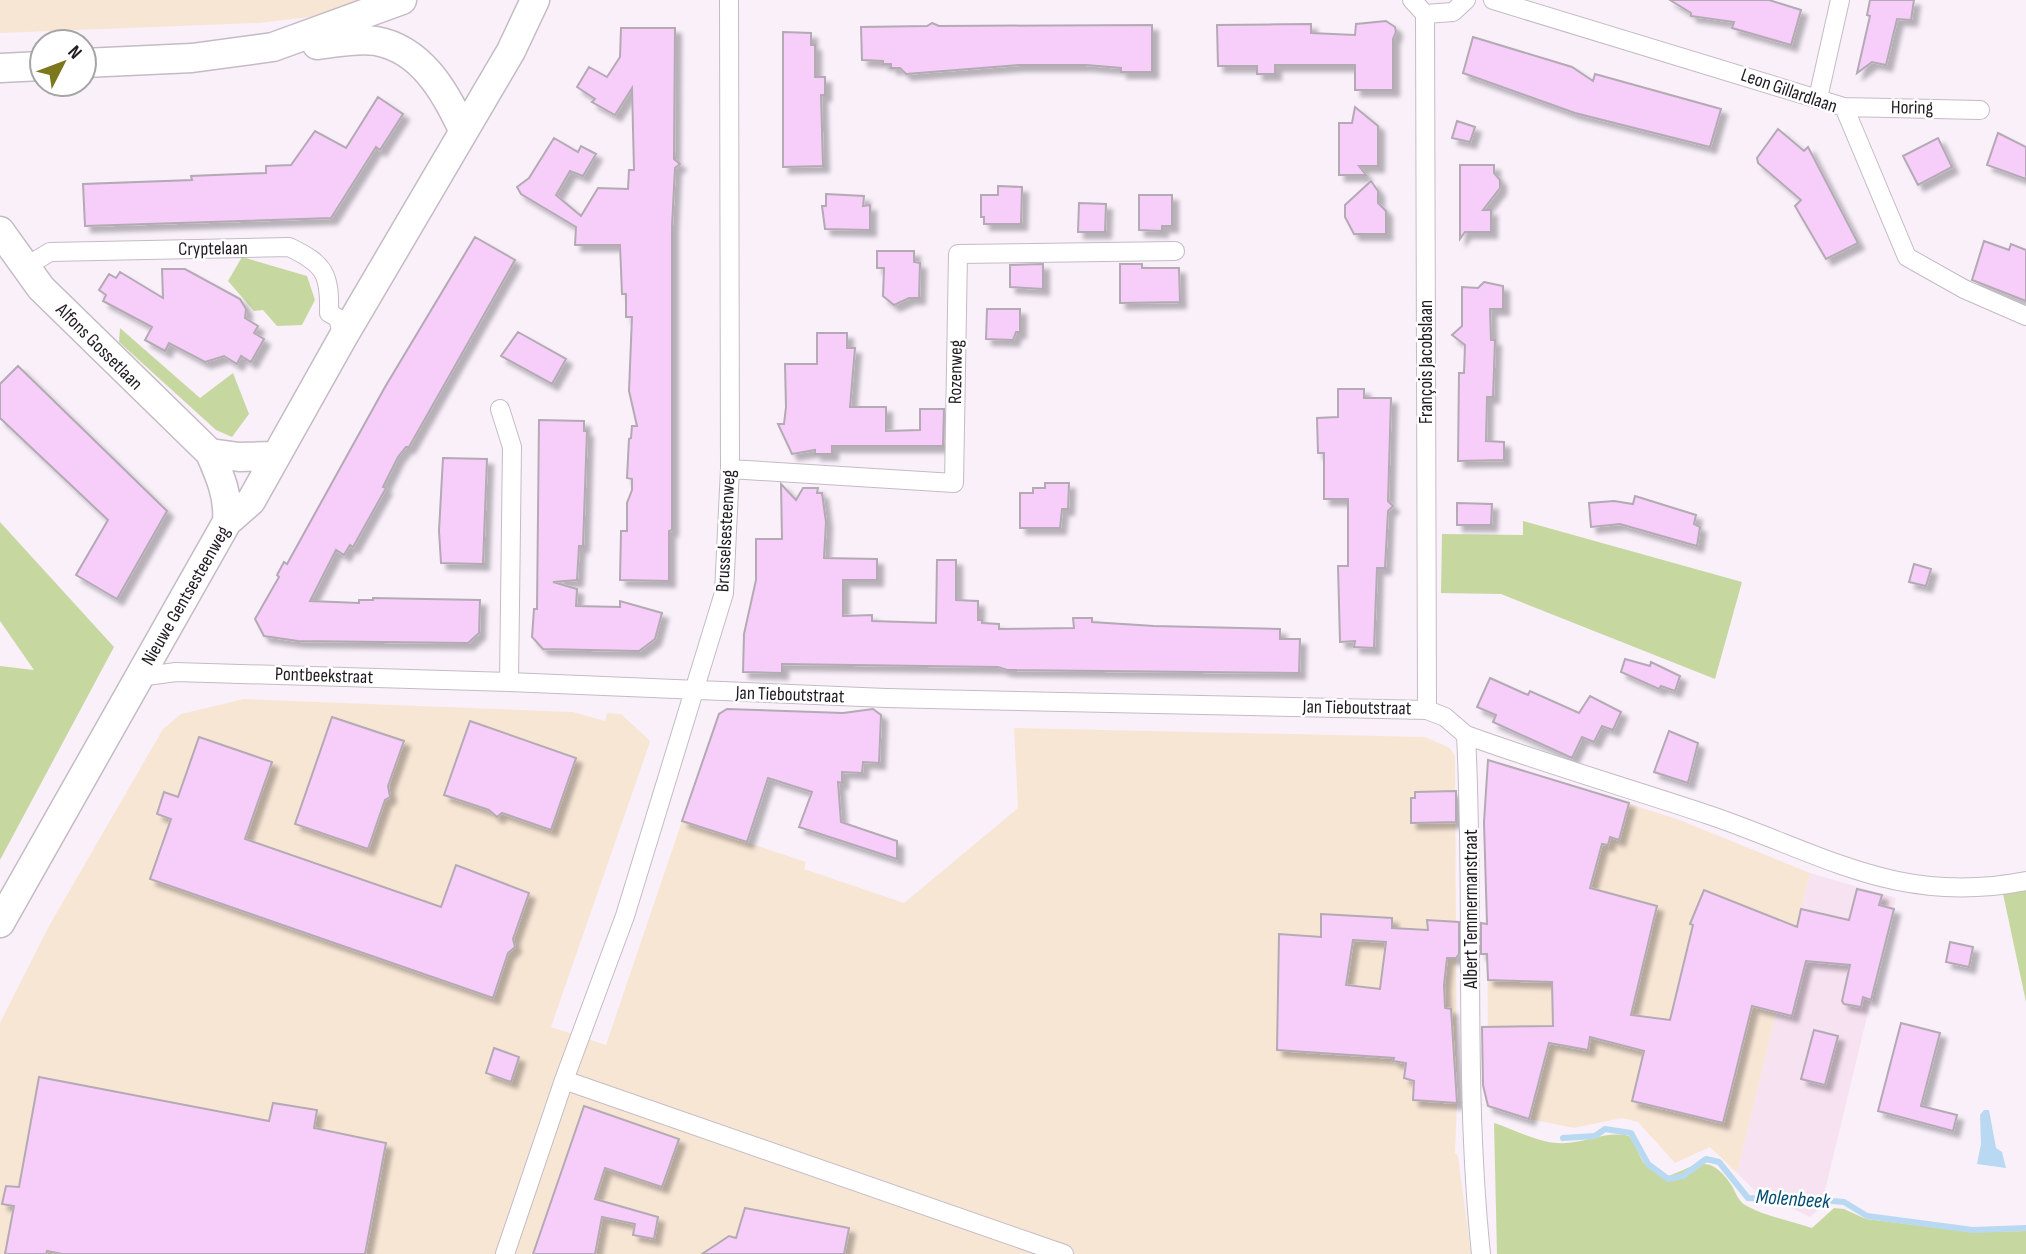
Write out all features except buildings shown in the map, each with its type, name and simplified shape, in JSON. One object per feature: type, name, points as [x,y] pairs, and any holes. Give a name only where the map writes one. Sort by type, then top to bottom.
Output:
[{"type":"main road","points":[[273,47],[402,0]]},
{"type":"main road","name":"Nieuwe Gentsesteenweg","points":[[0,923],[227,522],[251,502],[343,337],[511,51],[535,0]]},
{"type":"main road","points":[[98,63],[192,58],[347,40],[374,41],[412,54],[425,67],[463,130]]},
{"type":"main road","points":[[0,68],[28,67]]},
{"type":"main road","name":"Alfons Gossetlaan","points":[[0,231],[25,267],[73,321],[210,453]]},
{"type":"main road","points":[[227,522],[228,505],[210,453],[239,457],[276,456]]},
{"type":"street","name":"Brusselsesteenweg","points":[[505,1254],[564,1080],[625,916],[724,593],[730,469],[729,0]]},
{"type":"street","points":[[1412,0],[1425,14],[1453,12],[1466,0]]},
{"type":"street","name":"Leon Gillardlaan","points":[[1493,0],[1844,107],[1907,257],[1964,289],[2026,316]]},
{"type":"street","points":[[1818,97],[1840,0]]},
{"type":"street","name":"François Jacobslaan","points":[[1425,14],[1427,710]]},
{"type":"street","name":"Horing","points":[[1844,107],[1980,110]]},
{"type":"street","name":"Cryptelaan","points":[[25,267],[50,251],[289,247],[313,258],[330,283],[329,313],[338,318],[343,337]]},
{"type":"street","name":"Rozenweg","points":[[730,469],[954,482],[958,254],[1175,251]]},
{"type":"street","points":[[500,410],[512,447],[509,681]]},
{"type":"street","name":"Pontbeekstraat","points":[[139,677],[176,672],[509,681],[696,691]]},
{"type":"street","name":"Jan Tieboutstraat","points":[[696,691],[1427,710],[1445,717],[1466,735],[1712,817],[1866,874],[1932,888],[1997,886],[2026,881]]},
{"type":"street","name":"Albert Temmermanstraat","points":[[1466,735],[1471,831],[1475,1192],[1481,1254]]},
{"type":"street","points":[[564,1080],[1064,1254]]},
{"type":"shaded area","points":[[0,0],[381,0],[327,15],[259,23],[98,29],[28,28],[28,32],[0,33]]},
{"type":"shaded area","points":[[244,699],[573,712],[605,721],[607,713],[621,714],[648,739],[650,742],[551,1027],[606,1045],[682,821],[806,862],[804,869],[904,903],[1018,808],[1014,728],[1425,737],[1450,748],[1455,756],[1457,1102],[1488,1105],[1488,764],[1493,761],[1677,819],[1810,873],[1737,1173],[1710,1147],[1675,1163],[1638,1122],[1622,1118],[1574,1128],[1529,1119],[1493,1106],[1457,1103],[1455,1153],[1458,1156],[1471,1254],[0,1254],[0,1023],[49,926],[163,729],[181,714]]},
{"type":"shaded area","points":[[1810,873],[1896,898],[1874,1001],[1871,1000],[1821,1207],[1810,1217],[1754,1190],[1737,1173]]},
{"type":"green space","points":[[242,257],[307,276],[315,300],[302,325],[277,326],[263,310],[254,311],[228,281]]},
{"type":"green space","points":[[120,328],[200,398],[233,373],[249,414],[232,437],[216,430],[119,342]]},
{"type":"green space","points":[[1523,521],[1742,582],[1715,679],[1501,594],[1441,593],[1442,534],[1523,535]]},
{"type":"green space","points":[[0,522],[114,647],[0,860],[0,666],[34,670],[0,621]]},
{"type":"green space","points":[[2026,873],[2026,1002],[1999,875]]},
{"type":"green space","points":[[1494,1123],[1534,1138],[1558,1143],[1611,1135],[1629,1136],[1642,1160],[1655,1172],[1665,1177],[1692,1166],[1707,1164],[1722,1173],[1745,1205],[1812,1228],[1834,1208],[1844,1209],[1866,1219],[1972,1232],[2026,1231],[2026,1254],[1497,1254]]},
{"type":"water","points":[[1984,1110],[1989,1110],[1996,1148],[2002,1152],[2006,1168],[1977,1164],[1981,1144],[1980,1115]]},
{"type":"waterway","name":"Molenbeek","points":[[1563,1138],[1595,1136],[1605,1129],[1631,1133],[1648,1164],[1668,1179],[1683,1176],[1706,1159],[1719,1162],[1748,1198],[1844,1202],[1867,1216],[1973,1230],[2026,1228]]}]
